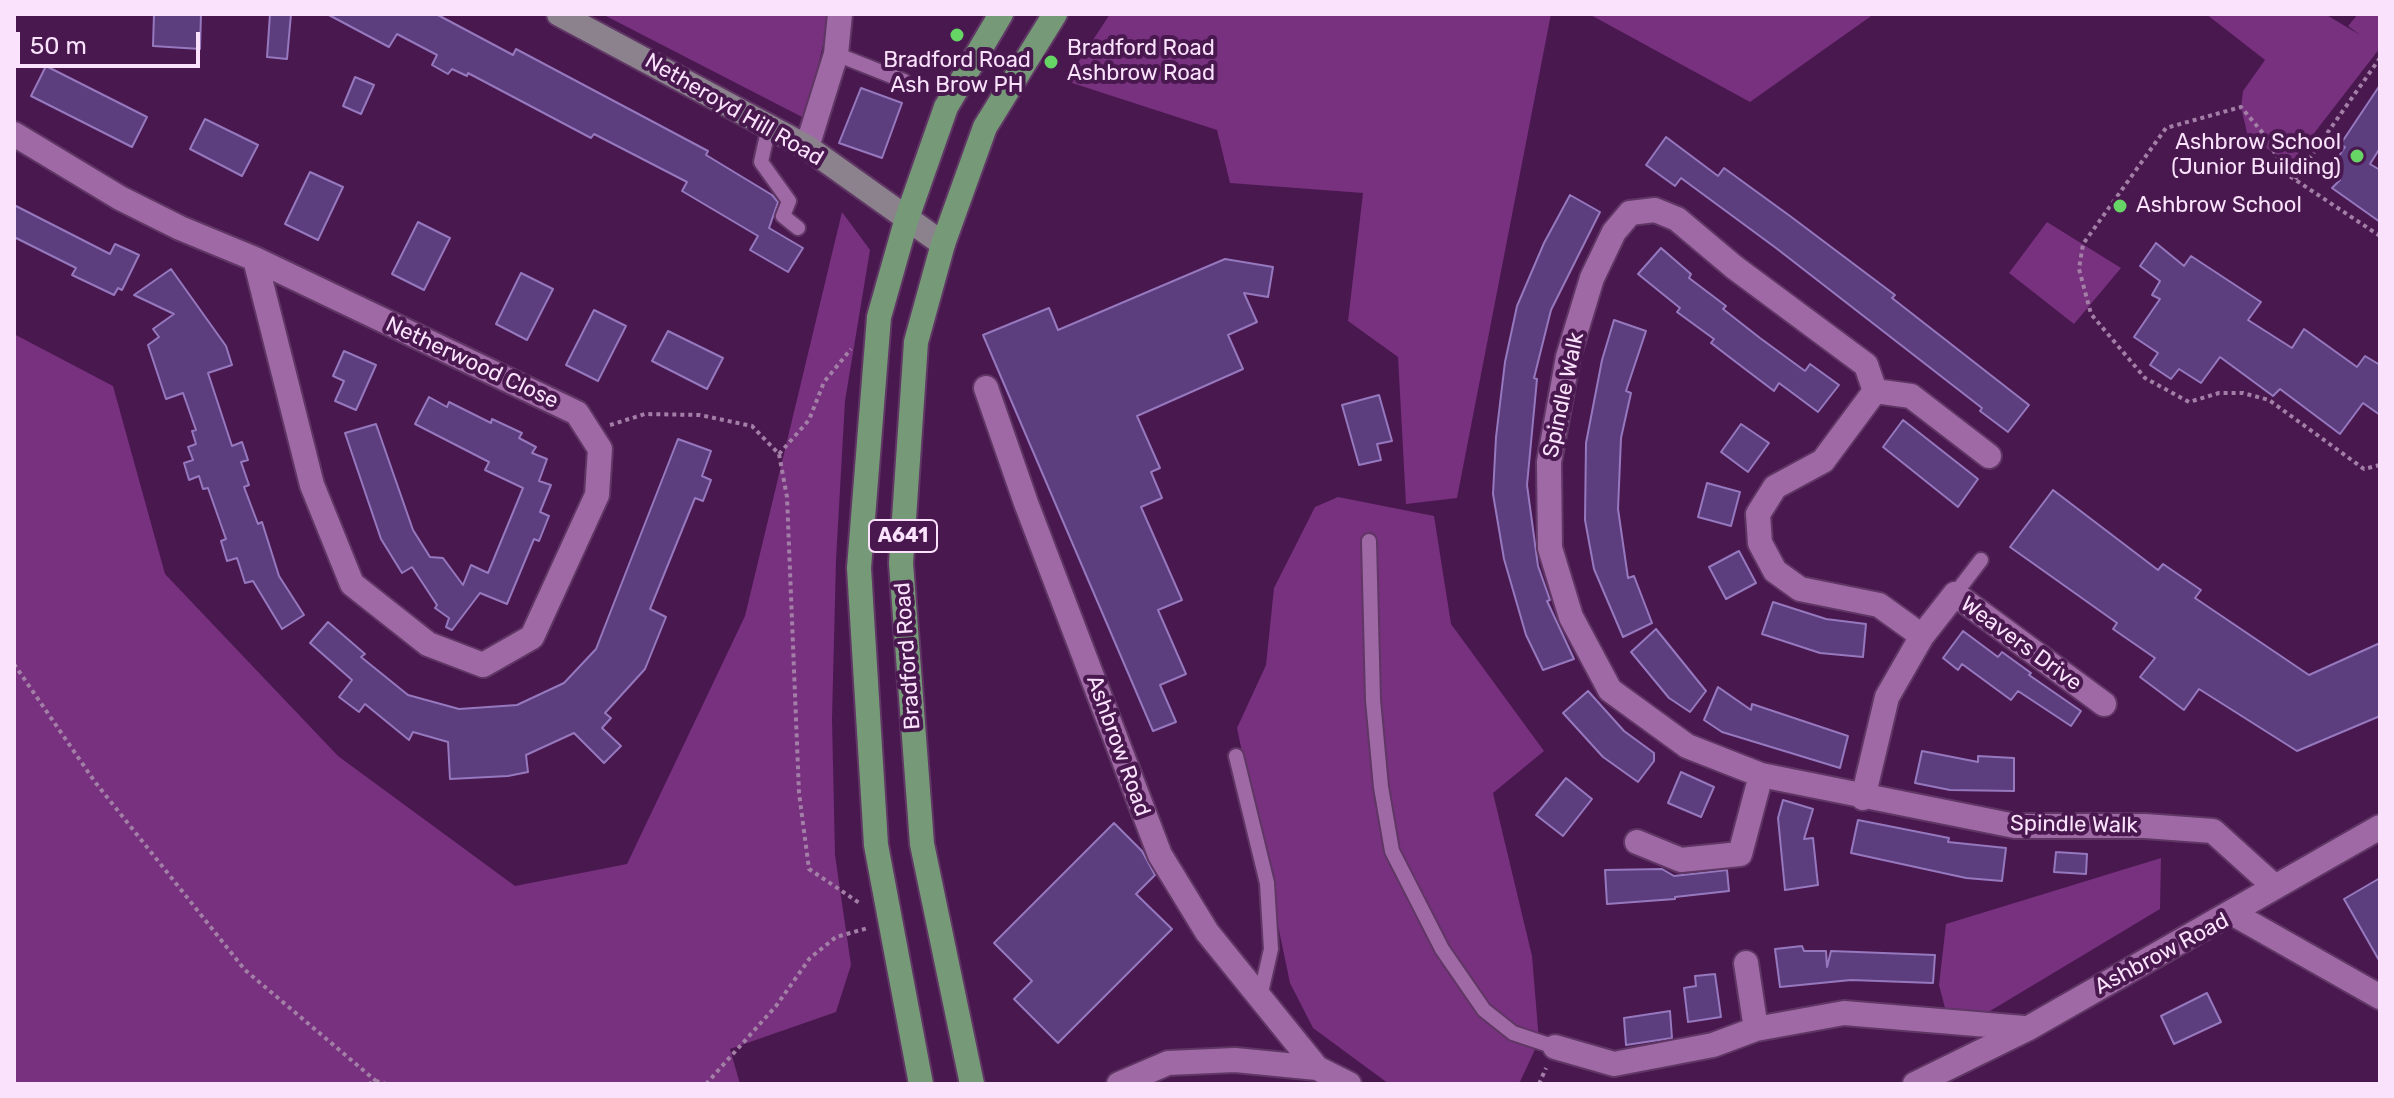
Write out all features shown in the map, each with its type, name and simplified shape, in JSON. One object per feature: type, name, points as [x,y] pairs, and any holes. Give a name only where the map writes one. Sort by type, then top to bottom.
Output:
[{"type":"main road","name":"Bradford Road","points":[[921,1084],[876,845],[859,568],[879,317],[907,218],[946,107],[1001,14]]},
{"type":"main road","name":"Bradford Road","points":[[972,1084],[922,844],[901,563],[916,342],[943,244],[985,127],[1055,14]]},
{"type":"main road","points":[[946,107],[985,127]]},
{"type":"street","name":"Netheroyd Hill Road","points":[[559,14],[807,147],[943,244]]},
{"type":"street","points":[[807,147],[836,54],[840,14]]},
{"type":"street","name":"Netherwood Close","points":[[14,134],[120,198],[577,413],[589,431]]},
{"type":"street","name":"Spindle Walk","points":[[1875,391],[1866,365],[1734,267],[1677,219],[1655,210],[1630,213],[1614,232],[1592,278],[1568,357],[1549,462],[1550,548],[1571,617],[1610,690],[1687,746],[1761,775],[1863,798],[2015,826],[2145,826],[2213,831],[2275,887]]},
{"type":"street","points":[[255,259],[312,485],[352,584],[428,644],[483,665],[532,637],[597,495],[600,449],[589,431]]},
{"type":"street","name":"Ashbrow Road","points":[[986,388],[1156,845],[1207,932],[1317,1068]]},
{"type":"street","points":[[1922,636],[1879,605],[1800,589],[1775,571],[1760,543],[1758,514],[1775,487],[1823,461],[1875,391],[1911,396],[1989,456]]},
{"type":"street","name":"Weavers Drive","points":[[1863,798],[1887,697],[1922,636],[1955,594],[2104,704]]},
{"type":"street","points":[[1637,842],[1681,860],[1740,854],[1761,775]]},
{"type":"street","points":[[2232,913],[2380,827]]},
{"type":"street","name":"Ashbrow Road","points":[[1915,1084],[2027,1029],[2232,913],[2380,997]]},
{"type":"street","points":[[1746,963],[1756,1029]]},
{"type":"street","points":[[1555,1047],[1614,1064],[1713,1045],[1756,1029],[1844,1013],[2027,1029]]},
{"type":"street","name":"Ashbrow Road","points":[[1119,1084],[1168,1063],[1235,1060],[1317,1068],[1349,1084]]},
{"type":"lane","points":[[836,54],[904,81]]},
{"type":"lane","points":[[769,126],[761,162],[789,201],[783,216],[798,228]]},
{"type":"lane","points":[[1369,541],[1373,700],[1381,787],[1392,851],[1442,949],[1484,1010],[1513,1033],[1555,1047]]},
{"type":"lane","points":[[1955,594],[1981,560]]},
{"type":"lane","points":[[1236,756],[1267,883],[1271,949],[1260,997]]},
{"type":"path","points":[[2295,179],[2380,58]]},
{"type":"path","points":[[2380,236],[2285,173],[2267,138],[2241,107],[2166,128],[2083,244],[2079,269],[2091,314],[2145,378],[2189,402],[2219,393],[2243,393],[2269,400],[2364,469],[2380,465]]},
{"type":"path","points":[[779,454],[809,420],[824,382],[854,345]]},
{"type":"path","points":[[589,431],[645,414],[700,415],[752,426],[779,454],[787,497],[799,793],[809,869],[890,922]]},
{"type":"path","points":[[14,664],[95,782],[245,970],[376,1081],[386,1084]]},
{"type":"path","points":[[706,1084],[776,1006],[810,958],[836,937],[890,922]]},
{"type":"path","points":[[368,1084],[376,1081]]},
{"type":"shaded area","points":[[602,14],[830,14],[806,119]]},
{"type":"shaded area","points":[[1110,14],[1551,14],[1457,498],[1406,504],[1398,357],[1348,321],[1363,193],[1230,183],[1217,130],[1066,81]]},
{"type":"shaded area","points":[[1589,14],[1874,14],[1750,102]]},
{"type":"shaded area","points":[[2206,14],[2325,14],[2360,35],[2348,26],[2358,14],[2380,14],[2380,48],[2291,163],[2248,137],[2241,107],[2243,91],[2265,60]]},
{"type":"shaded area","points":[[842,212],[870,250],[845,401],[836,560],[832,719],[835,855],[851,965],[836,1012],[730,1049],[740,1084],[14,1084],[14,334],[113,386],[165,574],[338,756],[515,886],[627,864],[745,616]]},
{"type":"shaded area","points":[[2047,222],[2121,268],[2074,324],[2009,273]]},
{"type":"shaded area","points":[[1338,497],[1434,516],[1451,624],[1544,751],[1493,793],[1532,956],[1539,1041],[1519,1084],[1389,1084],[1313,1028],[1290,983],[1237,728],[1266,665],[1274,588],[1315,507]]},
{"type":"shaded area","points":[[2161,858],[2160,909],[1985,1014],[1946,1012],[1939,985],[1946,924]]},
{"type":"building","points":[[154,14],[201,14],[200,49],[153,46]]},
{"type":"building","points":[[270,14],[291,14],[287,59],[267,57]]},
{"type":"building","points":[[327,14],[436,14],[513,55],[516,49],[708,151],[706,155],[772,195],[778,202],[769,228],[803,248],[788,272],[750,250],[758,236],[682,191],[687,182],[594,134],[591,138],[468,73],[467,76],[452,69],[448,74],[432,65],[437,55],[397,34],[389,47]]},
{"type":"building","points":[[46,66],[147,117],[132,147],[31,96]]},
{"type":"building","points":[[355,77],[374,85],[361,114],[343,106]]},
{"type":"building","name":"Ashbrow School (Junior Building)","points":[[2380,85],[2380,148],[2370,164],[2380,170],[2380,222],[2332,188],[2340,180],[2328,172],[2345,147],[2340,145]]},
{"type":"building","points":[[861,88],[902,103],[882,158],[839,143]]},
{"type":"building","points":[[205,119],[258,145],[242,176],[190,149]]},
{"type":"building","points":[[1666,137],[1718,176],[1724,168],[1790,216],[1895,295],[1892,298],[2029,405],[2008,432],[1980,411],[1982,408],[1776,248],[1681,178],[1675,186],[1646,165]]},
{"type":"building","points":[[310,172],[343,187],[318,240],[285,224]]},
{"type":"building","points":[[1570,195],[1600,212],[1551,310],[1534,378],[1537,379],[1527,485],[1538,566],[1550,600],[1547,601],[1574,659],[1543,670],[1526,635],[1504,559],[1493,494],[1496,437],[1505,362],[1517,306],[1544,243]]},
{"type":"building","points":[[14,205],[110,254],[115,244],[139,255],[122,290],[118,288],[114,295],[72,275],[76,268],[14,237]]},
{"type":"building","points":[[418,222],[450,238],[424,290],[392,274]]},
{"type":"building","points":[[2156,243],[2184,266],[2191,256],[2261,302],[2248,320],[2292,348],[2304,329],[2357,367],[2365,356],[2380,365],[2380,415],[2363,403],[2340,434],[2280,389],[2273,396],[2220,357],[2201,383],[2179,369],[2171,379],[2150,365],[2158,353],[2134,337],[2160,299],[2152,295],[2160,281],[2140,266]]},
{"type":"building","points":[[1661,248],[1691,274],[1689,278],[1726,306],[1723,309],[1760,338],[1805,371],[1810,364],[1839,385],[1818,412],[1779,383],[1774,391],[1711,343],[1714,339],[1677,312],[1680,308],[1638,274]]},
{"type":"building","points":[[1225,259],[1273,267],[1268,297],[1244,293],[1257,322],[1228,335],[1243,369],[1137,416],[1160,468],[1151,472],[1162,498],[1141,507],[1182,600],[1158,610],[1186,674],[1160,685],[1176,722],[1153,731],[983,335],[1049,308],[1058,330]]},
{"type":"building","points":[[171,269],[226,346],[232,365],[208,373],[232,446],[242,442],[248,460],[241,462],[249,485],[244,487],[258,524],[262,522],[279,576],[304,615],[282,629],[253,581],[245,583],[237,558],[227,561],[221,541],[226,539],[208,488],[203,489],[199,476],[189,480],[184,463],[193,460],[188,447],[196,444],[192,431],[196,430],[183,393],[166,399],[148,345],[159,337],[153,329],[174,314],[134,295]]},
{"type":"building","points":[[521,273],[553,289],[527,340],[496,324]]},
{"type":"building","points":[[594,310],[626,326],[598,381],[566,365]]},
{"type":"building","points":[[1614,320],[1646,331],[1626,391],[1631,393],[1621,438],[1618,509],[1628,578],[1634,576],[1652,623],[1623,637],[1594,569],[1585,520],[1586,443],[1602,360]]},
{"type":"building","points":[[668,331],[723,358],[707,389],[652,361]]},
{"type":"building","points":[[344,351],[376,365],[356,410],[335,401],[344,381],[333,376]]},
{"type":"building","points":[[1379,395],[1392,441],[1377,444],[1381,460],[1359,465],[1342,405]]},
{"type":"building","points":[[429,397],[447,407],[449,402],[491,423],[492,419],[522,433],[519,438],[536,447],[532,453],[547,459],[539,481],[551,485],[540,512],[549,516],[539,541],[534,539],[507,604],[480,593],[452,630],[446,627],[449,618],[435,608],[437,605],[412,567],[402,573],[381,539],[345,433],[376,424],[413,530],[430,557],[443,558],[463,585],[471,565],[488,573],[523,488],[485,470],[489,462],[415,424]]},
{"type":"building","points":[[1903,420],[1978,479],[1958,507],[1883,447]]},
{"type":"building","points":[[1741,424],[1769,443],[1748,472],[1721,452]]},
{"type":"building","points":[[678,439],[711,451],[702,476],[711,480],[703,501],[695,498],[650,609],[666,617],[645,669],[605,713],[611,718],[602,728],[621,746],[604,763],[574,733],[526,755],[528,772],[450,779],[448,742],[413,732],[409,740],[365,704],[359,712],[339,697],[352,680],[310,643],[328,622],[365,654],[361,657],[408,695],[459,709],[517,705],[564,683],[596,649]]},
{"type":"building","points":[[1707,483],[1740,492],[1731,526],[1698,517]]},
{"type":"building","points":[[2053,490],[2158,570],[2163,564],[2201,590],[2195,598],[2309,675],[2380,643],[2380,716],[2297,751],[2199,689],[2184,710],[2140,677],[2155,658],[2113,629],[2117,623],[2010,547]]},
{"type":"building","points":[[1739,551],[1756,583],[1726,599],[1709,567]]},
{"type":"building","points":[[1773,602],[1826,619],[1866,624],[1863,657],[1820,653],[1762,634]]},
{"type":"building","points":[[1656,629],[1706,691],[1690,712],[1669,698],[1631,652]]},
{"type":"building","points":[[1963,631],[1998,657],[2002,652],[2081,711],[2071,726],[2018,691],[2011,700],[1962,664],[1958,670],[1943,658]]},
{"type":"building","points":[[1718,687],[1751,710],[1752,704],[1848,736],[1840,768],[1722,732],[1704,720]]},
{"type":"building","points":[[1588,691],[1624,731],[1654,753],[1654,761],[1638,782],[1603,757],[1563,713]]},
{"type":"building","points":[[1922,751],[1978,762],[1978,756],[2014,758],[2014,791],[1950,790],[1915,783]]},
{"type":"building","points":[[1681,772],[1714,787],[1701,817],[1668,803]]},
{"type":"building","points":[[1566,778],[1592,799],[1563,836],[1536,815]]},
{"type":"building","points":[[1783,800],[1813,809],[1804,839],[1813,838],[1818,885],[1785,890],[1778,818]]},
{"type":"building","points":[[1858,820],[1949,838],[1948,842],[2006,848],[2002,881],[1966,878],[1851,853]]},
{"type":"building","points":[[1114,823],[1142,851],[1155,875],[1136,894],[1172,929],[1058,1043],[1014,999],[1032,981],[994,943]]},
{"type":"building","points":[[2056,852],[2087,854],[2086,874],[2054,872]]},
{"type":"building","points":[[1662,869],[1674,876],[1727,870],[1729,891],[1607,904],[1605,870]]},
{"type":"building","points":[[2380,878],[2380,962],[2344,899]]},
{"type":"building","points":[[1802,946],[1804,951],[1826,951],[1827,967],[1831,951],[1935,955],[1933,983],[1851,980],[1780,987],[1775,949]]},
{"type":"building","points":[[1715,974],[1721,1017],[1688,1022],[1684,988],[1696,986],[1695,976]]},
{"type":"building","points":[[2207,993],[2221,1022],[2174,1044],[2161,1016]]},
{"type":"building","points":[[1670,1011],[1672,1038],[1626,1045],[1624,1018]]},
{"type":"place","name":"Bradford Road Ash Brow PH","points":[[957,35]]},
{"type":"place","name":"Bradford Road Ashbrow Road","points":[[1051,62]]},
{"type":"place","name":"Ashbrow School (Junior Building)","points":[[2357,156]]},
{"type":"place","name":"Ashbrow School","points":[[2120,206]]}]
